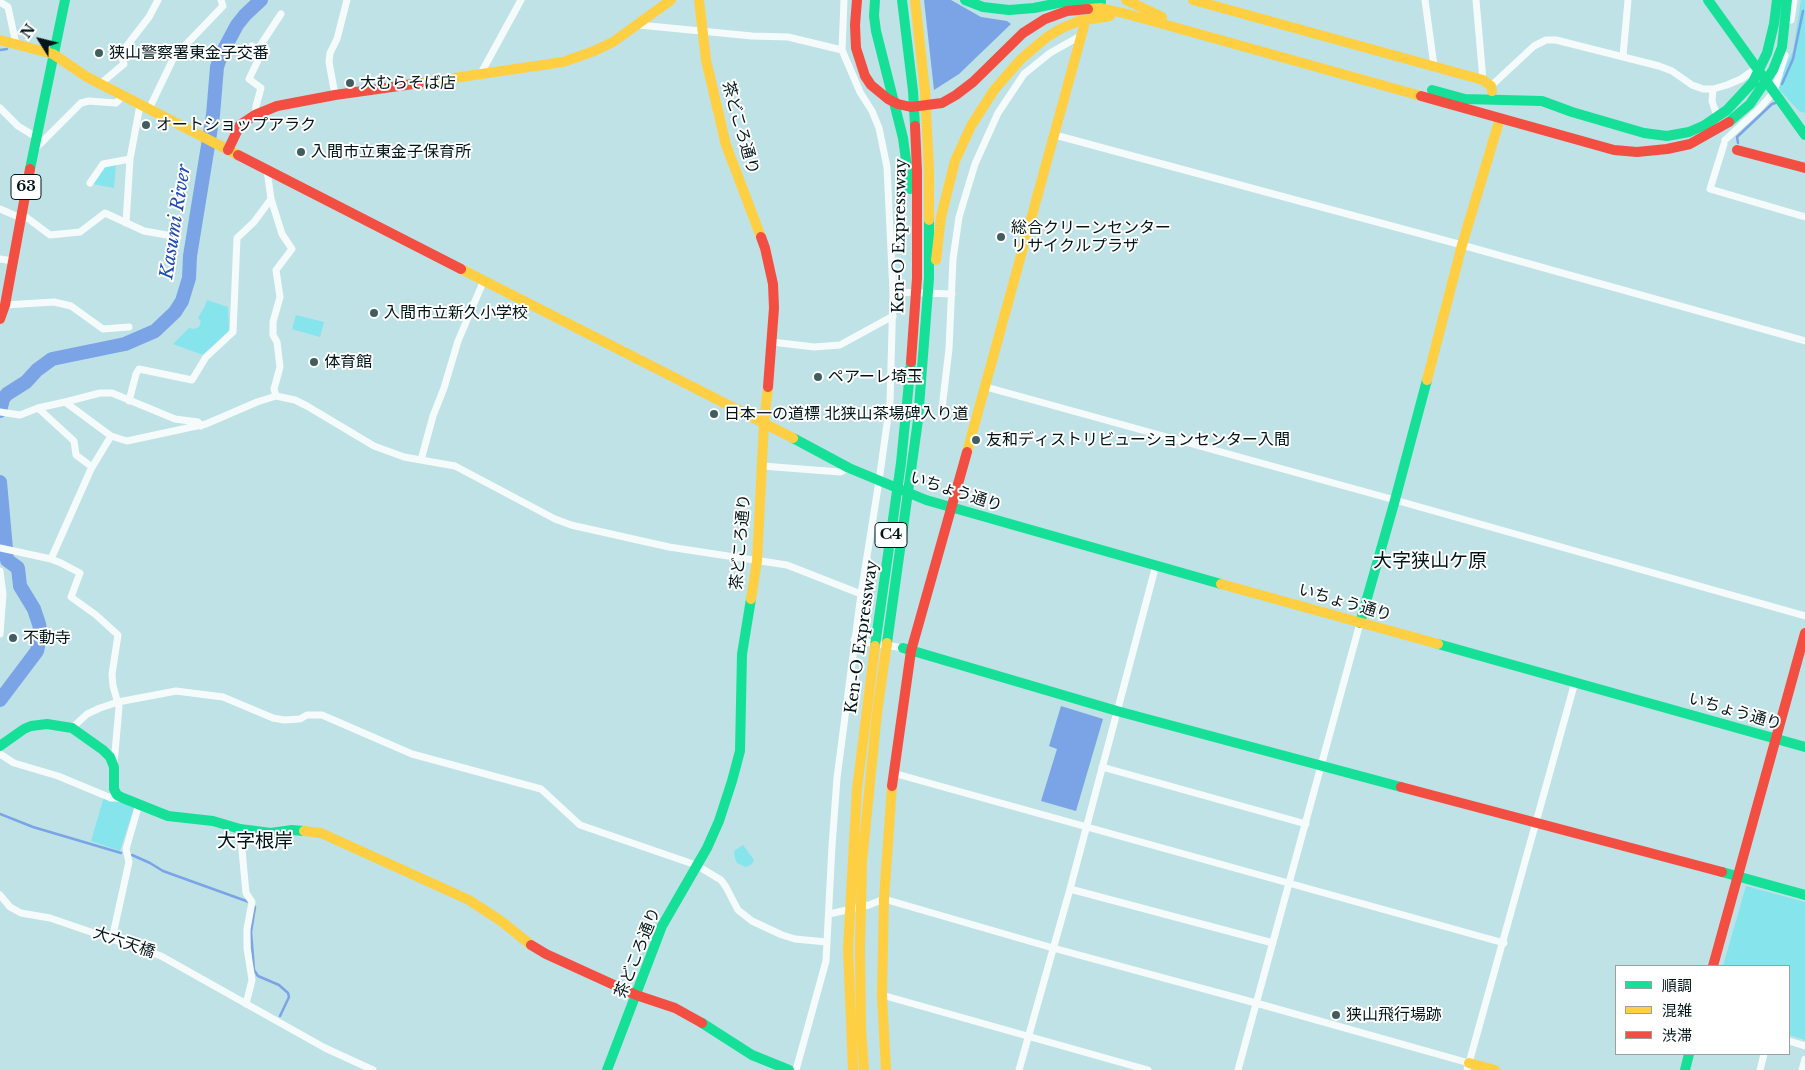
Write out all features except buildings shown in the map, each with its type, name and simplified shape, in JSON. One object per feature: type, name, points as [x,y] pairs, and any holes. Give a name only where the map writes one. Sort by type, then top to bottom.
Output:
[{"type":"main road","name":"63","points":[[2,312],[64,0]]},
{"type":"main road","points":[[224,149],[237,128],[245,120],[289,103],[542,66],[573,59],[613,42],[671,0]]},
{"type":"main road","name":"茶どころ通り","points":[[607,1070],[662,926],[719,821],[740,752],[742,654],[757,561],[764,423],[774,308],[773,284],[765,248],[726,145],[706,60],[699,0]]},
{"type":"main road","points":[[857,0],[856,48],[865,76],[880,93],[898,104],[911,107],[942,103],[956,95],[973,82],[1024,33],[1045,19],[1067,11],[1101,8],[1614,150],[1637,152],[1667,149],[1690,144],[1735,104],[1758,74],[1770,42],[1777,0]]},
{"type":"main road","points":[[875,0],[874,16],[876,31],[892,86],[910,180],[914,234],[912,354]]},
{"type":"main road","name":"Ken-O Expressway","points":[[853,1070],[848,948],[857,789],[901,463],[912,354],[917,278],[917,171],[913,91],[902,0]]},
{"type":"main road","name":"Ken-O Expressway","points":[[864,1070],[861,1029],[860,948],[862,862],[877,714],[917,429],[929,278],[929,171],[925,91],[915,0]]},
{"type":"main road","points":[[965,0],[983,7],[1008,10],[1034,8],[1068,1],[1093,1],[1465,99],[1542,101],[1572,112],[1644,133],[1667,136],[1707,130],[1738,115],[1750,104],[1773,70],[1782,46],[1787,0]]},
{"type":"main road","points":[[1126,0],[1167,19]]},
{"type":"main road","points":[[1194,0],[1434,66],[1489,86]]},
{"type":"main road","points":[[1708,0],[1805,135]]},
{"type":"main road","points":[[922,376],[941,217],[955,161],[971,126],[1008,72],[1047,37],[1079,21],[1096,17],[1127,14]]},
{"type":"main road","points":[[886,1070],[882,995],[884,900],[894,773],[907,674],[907,649],[986,387],[1083,30]]},
{"type":"main road","name":"いちょう通り","points":[[0,40],[53,54],[100,84],[224,149],[484,280],[849,468],[926,500],[1805,747]]},
{"type":"main road","points":[[1360,623],[1395,500],[1462,245],[1498,125]]},
{"type":"main road","points":[[1737,150],[1805,168]]},
{"type":"main road","points":[[1713,965],[1805,633]]},
{"type":"main road","points":[[907,649],[1116,711],[1322,767],[1537,822],[1805,896]]},
{"type":"main road","points":[[0,746],[31,726],[47,724],[72,728],[110,757],[114,767],[114,789],[117,795],[123,798],[168,816],[213,822],[240,829],[271,833],[292,830],[322,833],[469,900],[502,921],[533,947],[636,995],[675,1008],[752,1055],[789,1070]]},
{"type":"main road","points":[[1685,1070],[1689,1055]]},
{"type":"main road","points":[[1468,1067],[1495,1070]]},
{"type":"street","points":[[100,84],[124,64],[122,52],[158,0]]},
{"type":"street","points":[[126,223],[130,159],[144,107],[174,58],[186,43],[223,6],[221,0]]},
{"type":"street","points":[[335,95],[329,62],[347,0]]},
{"type":"street","points":[[480,75],[521,0]]},
{"type":"street","points":[[796,1070],[826,961],[837,778],[854,640],[880,481],[890,402],[895,292],[887,167],[879,128],[872,111],[860,92],[842,50],[844,0]]},
{"type":"street","points":[[1425,0],[1434,66]]},
{"type":"street","points":[[1476,0],[1489,86]]},
{"type":"street","points":[[1623,56],[1628,0]]},
{"type":"street","points":[[1794,0],[1786,50],[1774,92],[1724,142],[1710,189],[1805,216]]},
{"type":"street","points":[[0,2],[5,3],[8,7],[16,44]]},
{"type":"street","points":[[255,115],[261,88],[248,79],[262,52],[255,48],[281,14]]},
{"type":"street","points":[[639,25],[788,38],[816,42],[842,50]]},
{"type":"street","points":[[942,408],[949,349],[949,294],[959,216],[974,164],[998,113],[1024,74],[1083,30]]},
{"type":"street","points":[[1489,86],[1534,46],[1546,40],[1556,40],[1672,70],[1692,85],[1713,89],[1741,79],[1758,68]]},
{"type":"street","points":[[1713,89],[1712,101],[1724,142],[1737,150]]},
{"type":"street","points":[[33,150],[81,103],[89,101],[116,103],[122,96]]},
{"type":"street","points":[[0,108],[18,126],[36,136]]},
{"type":"street","points":[[1055,135],[1462,245],[1805,341]]},
{"type":"street","points":[[90,183],[103,164],[130,159]]},
{"type":"street","points":[[267,170],[271,199],[282,234],[292,249],[276,270],[280,297],[273,335],[277,342],[280,367],[274,388],[276,396]]},
{"type":"street","points":[[129,401],[139,369],[192,380],[206,357],[233,332],[237,238],[254,222],[271,199]]},
{"type":"street","points":[[0,208],[21,216],[50,234],[80,232],[105,213],[144,231],[178,237]]},
{"type":"street","points":[[0,259],[13,261]]},
{"type":"street","points":[[421,460],[433,416],[444,388],[458,341],[484,280]]},
{"type":"street","points":[[895,292],[949,294]]},
{"type":"street","points":[[2,312],[54,302],[71,306],[103,329],[129,327]]},
{"type":"street","points":[[772,342],[814,348],[840,345],[893,316]]},
{"type":"street","points":[[986,387],[1805,616]]},
{"type":"street","points":[[0,412],[20,415],[38,408],[106,392],[175,419],[198,422],[201,426]]},
{"type":"street","points":[[65,402],[111,436],[127,441],[201,426],[276,396],[295,400],[374,446],[404,457],[456,466],[555,519],[571,525],[669,547],[787,565],[861,594]]},
{"type":"street","points":[[38,408],[74,442],[76,455],[92,467]]},
{"type":"street","points":[[51,559],[92,467],[111,436]]},
{"type":"street","points":[[762,466],[840,472],[849,468]]},
{"type":"street","points":[[0,548],[61,562],[80,573],[71,597],[96,615],[118,635],[112,674],[113,686],[119,707],[114,767]]},
{"type":"street","points":[[1019,1070],[1070,889],[1156,565]]},
{"type":"street","points":[[0,571],[3,594],[0,634]]},
{"type":"street","points":[[1238,1070],[1360,623]]},
{"type":"street","points":[[854,640],[907,649]]},
{"type":"street","points":[[828,914],[884,900],[1256,1003],[1468,1067],[1575,682]]},
{"type":"street","points":[[72,728],[87,714],[118,702],[176,691],[193,692],[233,700],[273,718],[284,720],[322,715],[412,754],[541,789],[580,825],[696,865],[721,880],[738,910],[752,921],[795,939],[827,942]]},
{"type":"street","points":[[0,754],[14,763],[58,776],[111,798],[123,798]]},
{"type":"street","points":[[1102,767],[1306,824]]},
{"type":"street","points":[[894,773],[1504,943]]},
{"type":"street","points":[[112,939],[129,862],[126,849],[139,804]]},
{"type":"street","points":[[240,829],[246,893],[252,902],[247,948],[252,980],[246,1004]]},
{"type":"street","points":[[1070,889],[1273,944]]},
{"type":"street","name":"大六天橋","points":[[0,895],[10,907],[21,913],[50,918],[161,956],[326,1048],[373,1070]]},
{"type":"street","points":[[882,995],[1148,1070]]},
{"type":"street","points":[[1790,1041],[1805,1046]]},
{"type":"street","points":[[1760,1070],[1764,1055]]},
{"type":"street","points":[[1802,1070],[1805,1059]]},
{"type":"shaded area","points":[[924,0],[951,0],[981,17],[1007,21],[1011,24],[959,74],[934,90]]},
{"type":"shaded area","points":[[1801,0],[1805,0],[1805,113],[1799,111],[1776,86],[1793,51]]},
{"type":"shaded area","points":[[116,164],[114,188],[93,184],[103,168]]},
{"type":"shaded area","points":[[207,300],[228,307],[229,328],[227,334],[203,355],[173,344],[189,328],[199,327],[201,321],[198,318]]},
{"type":"shaded area","points":[[296,315],[324,322],[320,337],[292,329]]},
{"type":"shaded area","points":[[1061,706],[1103,719],[1076,811],[1041,801],[1057,749],[1049,746]]},
{"type":"shaded area","points":[[104,797],[134,807],[120,851],[91,841]]},
{"type":"shaded area","points":[[743,845],[754,860],[752,864],[746,867],[737,863],[734,851]]},
{"type":"shaded area","points":[[1746,886],[1805,902],[1805,1040],[1790,1035],[1790,965],[1723,965]]},
{"type":"waterway","name":"Kasumi River","points":[[0,411],[3,399],[7,394],[26,382],[37,370],[52,359],[125,344],[155,331],[175,312],[182,301],[189,278],[190,256],[213,115],[217,67],[221,55],[237,25],[261,0]]},
{"type":"waterway","points":[[1782,84],[1793,59],[1803,11]]},
{"type":"waterway","points":[[0,50],[7,49]]},
{"type":"waterway","points":[[1738,143],[1737,137],[1775,103]]},
{"type":"waterway","name":"Kasumi River","points":[[0,482],[7,560],[18,568],[20,586],[34,609],[41,634],[37,651],[0,700]]},
{"type":"waterway","points":[[0,814],[33,827],[121,853]]},
{"type":"waterway","points":[[132,855],[163,871],[249,902]]},
{"type":"waterway","points":[[255,907],[251,932],[254,970],[258,976],[279,985],[288,993],[289,997],[280,1016]]},
{"type":"traffic: fast","points":[[30,169],[65,0]]},
{"type":"traffic: fast","points":[[875,0],[874,16],[876,31],[903,138],[910,189]]},
{"type":"traffic: fast","points":[[902,0],[913,91],[915,126]]},
{"type":"traffic: fast","points":[[965,0],[983,7],[1009,10],[1034,8],[1068,1],[1101,2]]},
{"type":"traffic: fast","points":[[1708,0],[1805,135]]},
{"type":"traffic: fast","points":[[1432,90],[1465,99],[1542,101],[1572,112],[1644,133],[1667,136],[1689,132],[1705,125],[1727,110],[1753,82],[1767,53],[1774,24],[1777,0]]},
{"type":"traffic: fast","points":[[1729,122],[1750,104],[1773,70],[1782,47],[1787,0]]},
{"type":"traffic: fast","points":[[887,643],[918,420],[929,278],[929,220]]},
{"type":"traffic: fast","points":[[875,646],[901,463],[911,362]]},
{"type":"traffic: fast","points":[[1360,623],[1427,380]]},
{"type":"traffic: fast","points":[[793,438],[849,468],[926,500],[1221,584]]},
{"type":"traffic: fast","points":[[607,1070],[662,926],[707,848],[719,821],[732,781],[740,751],[742,654],[751,599]]},
{"type":"traffic: fast","points":[[1438,644],[1805,747]]},
{"type":"traffic: fast","points":[[903,648],[1117,711],[1401,787]]},
{"type":"traffic: fast","points":[[0,746],[31,726],[47,724],[72,728],[110,757],[114,767],[114,789],[117,795],[123,798],[168,816],[213,821],[240,829],[271,833],[292,830],[304,831]]},
{"type":"traffic: fast","points":[[1722,872],[1805,895]]},
{"type":"traffic: fast","points":[[702,1023],[752,1055],[789,1070]]},
{"type":"traffic: fast","points":[[1685,1070],[1689,1055]]},
{"type":"traffic: slow","points":[[420,83],[563,62],[613,42],[671,0]]},
{"type":"traffic: slow","points":[[699,0],[706,60],[726,145],[761,237]]},
{"type":"traffic: slow","points":[[915,0],[925,91],[929,171],[929,220]]},
{"type":"traffic: slow","points":[[1126,0],[1162,17]]},
{"type":"traffic: slow","points":[[1193,0],[1483,80],[1491,86],[1492,91]]},
{"type":"traffic: slow","points":[[1088,9],[1101,8],[1127,14],[1421,96]]},
{"type":"traffic: slow","points":[[936,260],[941,217],[955,161],[971,126],[994,90],[1021,59],[1047,37],[1079,21],[1110,16]]},
{"type":"traffic: slow","points":[[967,452],[1084,26]]},
{"type":"traffic: slow","points":[[0,40],[53,54],[87,77],[238,155]]},
{"type":"traffic: slow","points":[[1427,380],[1462,245],[1498,125]]},
{"type":"traffic: slow","points":[[461,269],[793,438]]},
{"type":"traffic: slow","points":[[751,599],[757,561],[764,423],[768,387]]},
{"type":"traffic: slow","points":[[1221,584],[1438,644]]},
{"type":"traffic: slow","points":[[864,1070],[861,1029],[860,948],[862,862],[877,713],[887,643]]},
{"type":"traffic: slow","points":[[853,1070],[848,948],[857,789],[875,646]]},
{"type":"traffic: slow","points":[[886,1070],[882,995],[884,899],[892,786]]},
{"type":"traffic: slow","points":[[304,831],[321,833],[469,900],[501,921],[531,945]]},
{"type":"traffic: slow","points":[[1469,1063],[1495,1070]]},
{"type":"traffic: jam","points":[[857,0],[856,48],[865,76],[871,85],[888,99],[911,107],[942,103],[956,95],[973,82],[1023,33],[1045,19],[1067,11],[1088,9]]},
{"type":"traffic: jam","points":[[228,150],[240,125],[255,115],[277,106],[335,95],[420,83]]},
{"type":"traffic: jam","points":[[1421,96],[1614,150],[1637,152],[1667,149],[1690,144],[1729,122]]},
{"type":"traffic: jam","points":[[911,362],[917,278],[915,126]]},
{"type":"traffic: jam","points":[[1737,150],[1805,168]]},
{"type":"traffic: jam","points":[[238,155],[461,269]]},
{"type":"traffic: jam","points":[[0,319],[5,305],[30,169]]},
{"type":"traffic: jam","points":[[761,237],[773,284],[774,308],[768,387]]},
{"type":"traffic: jam","points":[[892,786],[911,651],[967,452]]},
{"type":"traffic: jam","points":[[1713,965],[1805,633]]},
{"type":"traffic: jam","points":[[1401,787],[1722,872]]},
{"type":"traffic: jam","points":[[531,945],[546,954],[636,995],[675,1008],[702,1023]]},
{"type":"place","name":"狭山警察署東金子交番","points":[[99,53]]},
{"type":"place","name":"大むらそば店","points":[[350,83]]},
{"type":"place","name":"オートショップアラク","points":[[146,125]]},
{"type":"place","name":"入間市立東金子保育所","points":[[301,152]]},
{"type":"place","name":"総合クリーンセンター リサイクルプラザ","points":[[1001,237]]},
{"type":"place","name":"入間市立新久小学校","points":[[374,313]]},
{"type":"place","name":"体育館","points":[[314,362]]},
{"type":"place","name":"ペアーレ埼玉","points":[[818,377]]},
{"type":"place","name":"日本一の道標 北狭山茶場碑入り道","points":[[714,414]]},
{"type":"place","name":"友和ディストリビューションセンター入間","points":[[976,440]]},
{"type":"place","name":"不動寺","points":[[13,638]]},
{"type":"place","name":"狭山飛行場跡","points":[[1336,1015]]},
{"type":"district","name":"大字狭山ケ原","points":[[1430,562]]},
{"type":"district","name":"大字根岸","points":[[255,842]]}]
